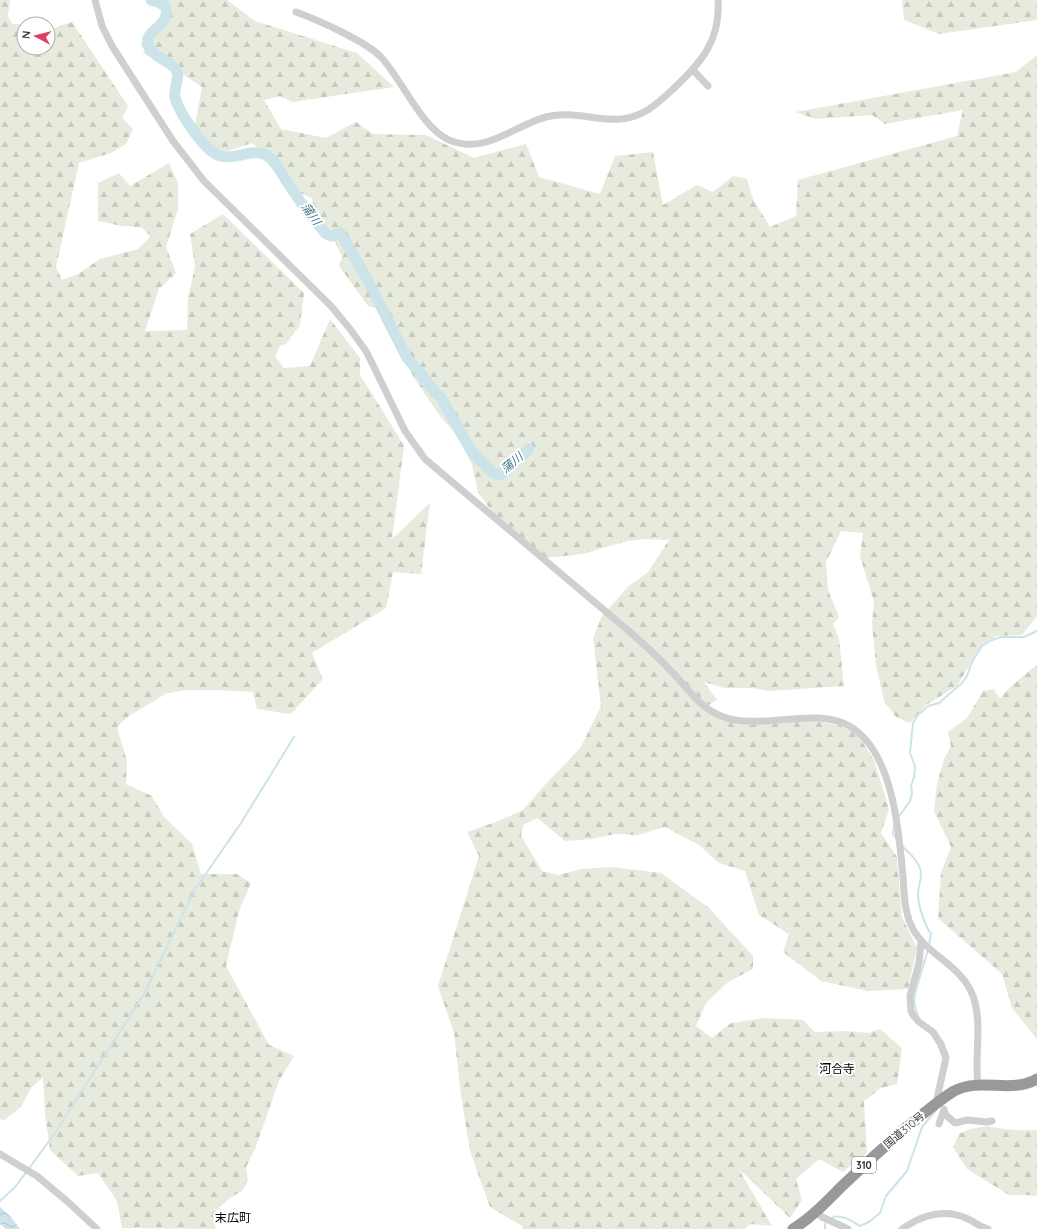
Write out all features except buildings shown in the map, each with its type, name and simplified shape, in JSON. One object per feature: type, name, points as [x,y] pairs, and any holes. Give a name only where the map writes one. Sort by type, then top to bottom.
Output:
[{"type":"highway","name":"国道310号","points":[[793,1229],[819,1214],[875,1154],[956,1090],[968,1086],[978,1085],[1018,1085],[1032,1082],[1037,1079]]},
{"type":"street","points":[[95,0],[102,26],[112,46],[173,141],[204,181],[331,306],[350,329],[372,363],[405,431],[425,459],[626,628],[655,654],[708,709],[722,717],[736,720],[765,721],[829,719],[843,723],[858,732],[868,743],[879,758],[894,808],[901,853],[906,912],[912,928],[922,943],[947,962],[960,975],[973,997],[977,1015],[978,1085]]},
{"type":"street","points":[[296,12],[323,23],[373,51],[388,66],[432,128],[444,138],[464,144],[478,144],[489,142],[539,120],[552,116],[574,114],[613,120],[636,116],[656,106],[693,70],[701,60],[712,41],[718,20],[718,0]]},
{"type":"street","points":[[693,70],[708,86]]},
{"type":"street","points":[[922,943],[919,963],[910,996],[911,1010],[919,1022],[933,1032],[940,1042],[946,1058],[939,1124]]},
{"type":"street","points":[[941,1103],[947,1116],[955,1123],[967,1120],[982,1122],[992,1121]]},
{"type":"street","points":[[0,1154],[37,1176],[97,1229]]},
{"type":"street","points":[[902,1229],[919,1219],[930,1215],[950,1213],[967,1218],[988,1229]]},
{"type":"street","points":[[819,1214],[848,1229]]},
{"type":"green space","points":[[0,0],[10,0],[8,16],[12,24],[16,24],[16,56],[56,56],[56,28],[72,22],[128,106],[122,118],[133,129],[126,144],[111,153],[79,163],[56,267],[62,280],[78,274],[100,259],[138,249],[151,236],[141,227],[122,226],[98,221],[98,183],[119,173],[130,186],[169,163],[178,183],[178,209],[166,247],[176,273],[159,289],[145,331],[187,330],[188,298],[195,266],[190,234],[223,214],[304,293],[300,325],[286,344],[280,346],[275,356],[284,368],[310,366],[330,319],[360,358],[360,375],[404,446],[392,539],[430,503],[421,574],[393,572],[386,608],[312,653],[323,679],[291,714],[257,709],[253,692],[186,690],[167,693],[129,716],[117,727],[127,761],[126,784],[152,796],[164,817],[192,844],[201,874],[237,874],[251,883],[239,911],[226,966],[269,1045],[294,1056],[279,1081],[255,1149],[246,1167],[248,1180],[242,1191],[228,1199],[213,1214],[216,1229],[122,1228],[117,1201],[98,1173],[78,1176],[50,1150],[45,1113],[43,1077],[31,1088],[21,1107],[4,1120],[0,1119]]},
{"type":"green space","points":[[163,0],[227,0],[255,21],[357,53],[394,87],[292,102],[280,96],[264,100],[281,129],[326,138],[356,122],[373,134],[426,135],[474,158],[526,144],[539,177],[600,194],[615,156],[653,152],[663,205],[697,185],[713,192],[733,176],[747,179],[753,199],[770,227],[796,216],[798,180],[957,136],[963,110],[885,124],[872,115],[816,119],[795,112],[1016,72],[1037,55],[1037,616],[1022,635],[996,636],[982,645],[957,686],[926,705],[910,723],[896,717],[884,701],[876,665],[872,625],[874,602],[860,556],[863,533],[841,531],[826,562],[828,590],[839,617],[833,624],[839,639],[844,686],[769,691],[752,688],[724,688],[704,682],[717,700],[702,709],[722,720],[740,724],[816,721],[840,725],[858,735],[874,760],[889,809],[881,833],[897,857],[902,917],[917,948],[908,989],[867,991],[821,981],[783,952],[789,934],[759,915],[745,871],[719,863],[699,845],[665,827],[638,835],[615,834],[591,839],[565,841],[537,818],[523,825],[521,836],[542,871],[558,875],[582,869],[611,867],[661,873],[709,908],[753,956],[753,969],[728,982],[706,1003],[696,1026],[712,1038],[731,1023],[764,1018],[803,1020],[815,1032],[845,1031],[869,1033],[880,1029],[902,1048],[897,1084],[881,1088],[864,1101],[867,1153],[843,1172],[819,1159],[796,1179],[802,1200],[790,1218],[738,1168],[772,1226],[750,1224],[745,1229],[523,1229],[522,1226],[490,1207],[470,1151],[461,1096],[454,1033],[438,986],[479,856],[467,832],[496,822],[523,810],[581,747],[601,706],[593,638],[602,616],[629,586],[648,572],[669,540],[645,539],[627,541],[583,554],[539,559],[500,523],[478,492],[472,465],[461,440],[440,416],[416,381],[381,320],[380,309],[368,306],[339,266],[342,257],[330,230],[317,229],[312,198],[293,190],[270,157],[252,143],[219,154],[195,125],[202,87],[166,63],[143,53],[169,20]]},
{"type":"green space","points":[[902,0],[1037,0],[1037,20],[939,34],[904,20]]},
{"type":"green space","points":[[1037,665],[1037,1039],[1012,1008],[1002,974],[938,918],[941,872],[951,847],[934,811],[937,784],[944,759],[951,746],[948,732],[967,718],[983,691],[994,689],[1000,699],[1010,687]]},
{"type":"green space","points":[[988,1126],[1012,1130],[1037,1130],[1037,1196],[1009,1195],[967,1169],[953,1147],[959,1134],[970,1129]]},
{"type":"water","points":[[0,1207],[10,1216],[20,1229],[6,1229],[0,1224]]},
{"type":"waterway","name":"蒲川","points":[[151,0],[164,5],[166,14],[163,22],[150,34],[147,44],[154,53],[173,66],[176,70],[178,76],[175,94],[177,103],[181,112],[200,139],[214,153],[220,156],[233,157],[258,153],[264,154],[270,158],[278,167],[302,204],[326,234],[332,236],[340,233],[365,275],[407,358],[441,398],[472,452],[492,472],[500,475],[529,449]]},
{"type":"waterway","points":[[898,818],[910,801],[912,793],[911,786],[915,766],[910,753],[913,723],[917,716],[928,706],[939,703],[962,683],[982,646],[1001,637],[1024,637],[1037,631]]},
{"type":"waterway","points":[[0,1201],[16,1186],[55,1133],[144,994],[194,891],[241,823],[294,737]]},
{"type":"waterway","points":[[894,825],[893,834],[898,841]]},
{"type":"waterway","points":[[902,846],[914,858],[921,871],[918,897],[922,914],[931,934],[929,945]]},
{"type":"waterway","points":[[918,1017],[914,1002],[915,993],[928,950]]},
{"type":"waterway","points":[[943,1042],[948,1055]]},
{"type":"waterway","points":[[831,1218],[838,1216],[842,1217],[860,1226],[869,1222],[880,1213],[886,1196],[907,1171],[922,1127],[937,1109]]},
{"type":"waterway","points":[[825,1229],[825,1224],[827,1221]]},
{"type":"district","name":"河合寺","points":[[837,1069]]},
{"type":"district","name":"末広町","points":[[233,1218]]}]
